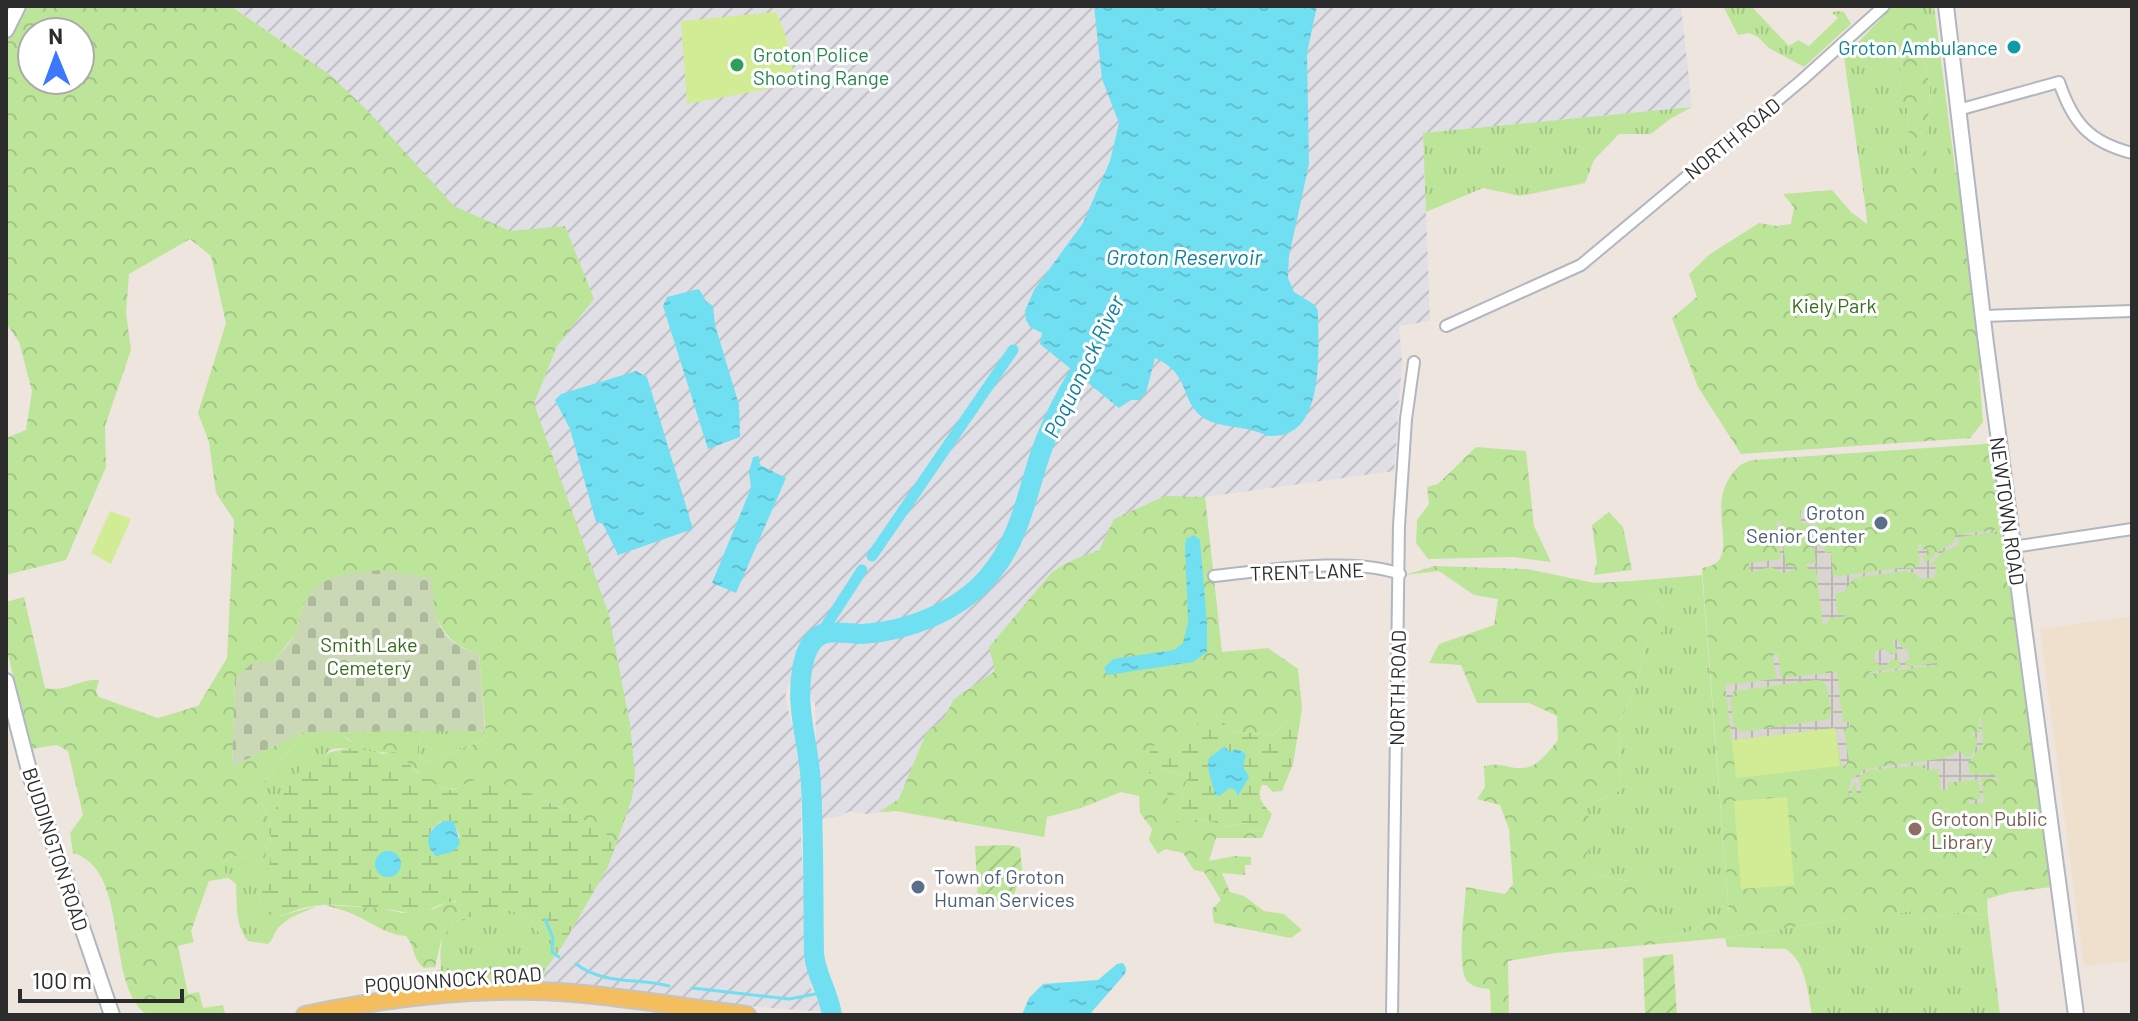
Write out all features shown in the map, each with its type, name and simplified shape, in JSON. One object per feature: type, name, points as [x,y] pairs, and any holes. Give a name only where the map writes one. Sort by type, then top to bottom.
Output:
[{"type":"main road","points":[[6,30],[18,6]]},
{"type":"main road","name":"NEWTOWN ROAD","points":[[1946,6],[1983,316],[2076,1015]]},
{"type":"main road","name":"BUDDINGTON ROAD","points":[[6,681],[31,778],[112,1015]]},
{"type":"main road","name":"POQUONNOCK ROAD","points":[[305,1015],[419,998],[522,991],[585,994],[677,1011],[747,1015]]},
{"type":"street","name":"NORTH ROAD","points":[[1446,326],[1581,265],[1802,80],[1884,6]]},
{"type":"street","points":[[1958,110],[2059,82],[2075,119],[2085,131],[2106,144],[2132,153]]},
{"type":"street","points":[[1983,316],[2132,311]]},
{"type":"street","name":"NORTH ROAD","points":[[1392,1015],[1402,460],[1414,362]]},
{"type":"street","points":[[2013,547],[2132,529]]},
{"type":"street","name":"TRENT LANE","points":[[1214,576],[1359,567],[1400,574]]},
{"type":"shaded area","points":[[231,6],[1681,6],[1692,107],[1423,133],[1430,321],[1399,326],[1402,361],[1394,471],[1205,497],[1224,675],[1058,737],[1044,837],[896,811],[865,814],[850,811],[818,820],[815,703],[788,684],[785,698],[801,757],[801,840],[811,988],[824,1012],[542,981],[546,968],[561,950],[395,143],[365,108],[310,60]]},
{"type":"shaded area","points":[[1819,508],[1820,516],[1814,517],[1818,546],[1824,546],[1825,553],[1831,552],[1833,577],[1900,568],[1915,569],[1920,565],[1918,545],[1921,544],[1922,550],[1928,549],[1929,555],[1923,555],[1924,564],[1955,542],[1955,535],[1996,532],[1958,537],[1959,545],[1944,551],[1929,565],[1936,565],[1935,577],[1920,579],[1915,573],[1904,571],[1854,578],[1844,592],[1835,594],[1838,614],[1847,616],[1827,619],[1828,623],[1823,624],[1816,569],[1808,569],[1806,564],[1816,563],[1811,523],[1802,524],[1800,511]]},
{"type":"shaded area","points":[[1776,521],[1780,521],[1786,567],[1795,566],[1794,570],[1783,573],[1771,567],[1750,572],[1749,563],[1781,559]]},
{"type":"shaded area","points":[[2132,616],[2132,961],[2084,966],[2040,629]]},
{"type":"shaded area","points":[[1897,639],[1903,649],[1908,649],[1906,667],[1937,665],[1870,674],[1901,668],[1899,658],[1892,659],[1883,667],[1874,658],[1882,648],[1891,654],[1898,653],[1892,640]]},
{"type":"shaded area","points":[[1778,654],[1781,678],[1837,672],[1843,722],[1850,722],[1850,727],[1844,728],[1849,761],[1842,768],[1835,728],[1732,740],[1725,685],[1776,679],[1773,655]],"holes":[[[1823,681],[1831,712],[1829,719],[1743,732],[1734,727],[1730,701],[1734,691]]]},
{"type":"shaded area","points":[[1979,718],[1983,743],[1968,763],[1970,774],[1994,774],[2001,784],[1992,777],[1981,778],[1984,802],[1969,804],[1969,800],[1981,799],[1978,779],[1948,783],[1948,789],[1941,790],[1938,769],[1926,770],[1925,765],[1869,770],[1859,776],[1861,793],[1857,793],[1855,781],[1851,791],[1854,794],[1848,795],[1851,780],[1865,769],[1946,758],[1960,751],[1970,757],[1978,739],[1970,733],[1980,733]]},
{"type":"green space","points":[[6,6],[231,6],[330,75],[365,108],[454,206],[510,231],[565,226],[594,299],[557,346],[534,404],[609,615],[630,724],[635,775],[632,798],[617,842],[567,811],[533,795],[476,782],[452,789],[442,788],[428,781],[393,752],[372,750],[343,736],[338,731],[424,731],[418,742],[418,752],[431,764],[438,764],[449,754],[480,741],[486,736],[479,654],[450,638],[434,611],[303,605],[296,633],[273,662],[235,679],[232,766],[303,732],[260,789],[270,822],[265,859],[257,864],[245,857],[232,856],[222,864],[228,878],[209,881],[191,931],[194,942],[178,946],[188,994],[199,992],[203,1008],[223,1005],[225,1014],[146,1014],[133,999],[125,978],[111,903],[103,881],[91,863],[73,853],[70,833],[83,815],[68,751],[57,745],[31,749],[6,646],[6,602],[24,597],[45,688],[60,689],[99,680],[96,692],[99,697],[158,718],[198,706],[227,658],[234,520],[216,493],[209,442],[198,413],[226,323],[211,256],[190,239],[129,274],[126,313],[131,350],[105,426],[106,467],[66,560],[6,575],[6,438],[26,430],[32,391],[19,342],[6,323]]},
{"type":"green space","points":[[1723,6],[1751,6],[1789,46],[1798,40],[1809,46],[1838,18],[1832,13],[1836,11],[1844,12],[1851,24],[1804,67],[1769,48],[1758,37],[1749,33],[1738,35]]},
{"type":"green space","points":[[1893,6],[1934,6],[1962,223],[1934,175],[1922,142],[1928,127],[1930,86],[1918,37],[1900,47],[1901,83],[1896,93],[1907,108],[1914,201],[1868,224],[1844,57]]},
{"type":"green space","name":"Groton Police Shooting Range","points":[[776,12],[785,33],[795,84],[687,104],[681,21]]},
{"type":"green space","name":"Kiely Park","points":[[1919,13],[1924,32],[1918,38],[1930,86],[1928,127],[1923,142],[1934,175],[1962,172],[1990,368],[1979,370],[1983,422],[1970,438],[1741,454],[1698,387],[1672,318],[1697,297],[1689,274],[1710,254],[1759,223],[1777,226],[1791,224],[1794,207],[1783,194],[1832,190],[1851,212],[1867,224],[1864,184],[1912,178],[1907,108],[1897,105],[1896,93],[1901,83],[1900,48],[1889,43],[1889,28],[1904,17]]},
{"type":"green space","points":[[1692,107],[1651,134],[1619,134],[1594,160],[1585,183],[1520,196],[1483,188],[1426,212],[1423,133]]},
{"type":"green space","points":[[1999,443],[2059,886],[2011,892],[1987,899],[1988,916],[1961,912],[1919,920],[1912,918],[1911,911],[1899,913],[1894,918],[1849,918],[1725,938],[1556,953],[1508,961],[1509,1015],[1491,1015],[1490,989],[1467,981],[1462,963],[1466,887],[1505,894],[1513,884],[1509,829],[1500,805],[1477,799],[1485,787],[1484,766],[1523,768],[1535,764],[1558,740],[1557,716],[1529,703],[1477,703],[1461,665],[1429,663],[1439,644],[1494,625],[1498,599],[1474,595],[1439,571],[1404,575],[1435,566],[1527,569],[1595,583],[1632,581],[1666,609],[1662,632],[1648,638],[1636,686],[1620,721],[1619,791],[1585,807],[1595,835],[1569,890],[1592,878],[1593,874],[1628,881],[1649,880],[1661,921],[1650,932],[1650,938],[1678,935],[1729,913],[1702,568],[1716,563],[1722,552],[1722,497],[1732,474],[1741,465],[1753,460]]},
{"type":"green space","points":[[1476,447],[1526,451],[1534,526],[1551,562],[1513,557],[1428,559],[1416,543],[1417,520],[1429,504],[1427,487],[1438,484]]},
{"type":"green space","points":[[1165,496],[1205,497],[1222,652],[1268,648],[1298,669],[1302,708],[1300,722],[1286,722],[1273,735],[1233,731],[1211,712],[1179,753],[1174,753],[1159,768],[1188,777],[1182,797],[1168,792],[1191,819],[1215,821],[1223,827],[1248,823],[1248,830],[1265,831],[1262,838],[1216,838],[1209,861],[1234,856],[1251,857],[1251,865],[1245,865],[1245,875],[1222,873],[1230,892],[1244,896],[1264,911],[1284,914],[1302,930],[1291,938],[1214,923],[1212,909],[1221,900],[1204,872],[1194,870],[1183,853],[1165,849],[1158,854],[1149,840],[1152,829],[1140,813],[1139,796],[1121,792],[1047,817],[1044,837],[896,811],[879,812],[899,799],[926,733],[944,718],[954,699],[995,671],[989,647],[1052,572],[1099,550],[1114,519]]},
{"type":"green space","points":[[110,511],[131,519],[111,564],[91,553]]},
{"type":"green space","points":[[1609,512],[1623,527],[1632,570],[1594,575],[1597,562],[1592,525]]},
{"type":"green space","name":"Smith Lake Cemetery","points":[[381,570],[432,578],[434,605],[440,626],[454,643],[479,654],[485,731],[304,732],[232,766],[235,678],[255,661],[273,662],[294,635],[303,606],[316,587],[336,577]]},
{"type":"green space","points":[[1702,575],[1729,914],[1682,934],[1649,938],[1649,881],[1628,881],[1593,874],[1592,878],[1569,891],[1569,885],[1580,869],[1585,807],[1619,791],[1620,721],[1636,686],[1648,638],[1666,609],[1632,581]]},
{"type":"green space","points":[[1211,712],[1233,731],[1273,735],[1286,722],[1300,722],[1293,764],[1282,791],[1273,792],[1266,785],[1260,789],[1261,801],[1272,814],[1265,831],[1248,830],[1247,823],[1223,827],[1201,820],[1178,824],[1168,806],[1167,791],[1182,797],[1188,777],[1159,768],[1149,774],[1143,768],[1152,747],[1161,741],[1174,753],[1179,753],[1195,731],[1201,713]]},
{"type":"green space","points":[[1835,728],[1840,766],[1736,778],[1732,740]]},
{"type":"green space","points":[[338,731],[348,740],[383,754],[333,749],[308,771],[279,808],[270,824],[271,856],[261,887],[262,906],[266,913],[280,916],[316,906],[283,923],[268,944],[248,941],[239,921],[236,884],[228,878],[221,865],[232,856],[245,857],[257,863],[265,859],[270,822],[260,789],[303,732]]},
{"type":"green space","points":[[424,731],[485,731],[486,736],[448,754],[438,764],[431,764],[418,755],[418,742]]},
{"type":"green space","points":[[355,748],[382,754],[401,754],[415,771],[443,789],[453,790],[472,781],[493,781],[526,791],[588,822],[617,842],[608,867],[560,950],[544,940],[530,919],[512,911],[483,911],[447,928],[460,909],[456,901],[415,912],[327,905],[281,915],[266,913],[260,893],[271,856],[270,824],[274,812],[301,770],[319,757]],"holes":[[[453,821],[460,837],[433,854],[429,846],[431,830],[440,822]]]},
{"type":"green space","points":[[1787,797],[1794,885],[1741,889],[1734,801]]},
{"type":"green space","points":[[1009,845],[1020,848],[1022,869],[1012,902],[978,902],[975,846]]},
{"type":"green space","points":[[450,900],[460,904],[460,909],[441,941],[435,967],[424,968],[406,936],[325,905],[380,908],[402,913],[434,909]]},
{"type":"green space","points":[[483,910],[512,911],[530,919],[544,940],[560,950],[546,968],[542,981],[429,988],[431,974],[441,969],[441,944],[448,930]]},
{"type":"green space","points":[[1912,911],[1911,915],[1919,920],[1961,912],[1988,916],[2000,1015],[1812,1015],[1805,979],[1793,955],[1786,949],[1727,947],[1725,938],[1849,918],[1893,918],[1899,913]]},
{"type":"green space","points":[[1673,954],[1677,1015],[1645,1015],[1643,958]]},
{"type":"water","name":"Groton Reservoir","points":[[1094,6],[1317,6],[1307,53],[1309,164],[1289,256],[1288,278],[1294,292],[1315,305],[1318,311],[1317,376],[1310,409],[1302,422],[1289,433],[1267,436],[1208,420],[1190,403],[1174,371],[1155,358],[1146,393],[1139,400],[1131,400],[1119,408],[1040,344],[1042,333],[1030,327],[1026,320],[1025,311],[1034,290],[1083,223],[1110,161],[1119,123],[1102,79]]},
{"type":"water","points":[[699,289],[713,306],[715,325],[739,405],[740,437],[708,449],[663,306],[667,297]]},
{"type":"water","points":[[636,371],[647,377],[693,529],[618,555],[603,524],[596,522],[570,429],[555,400],[561,394]]},
{"type":"water","points":[[759,456],[760,465],[786,478],[736,593],[712,583],[751,488],[749,472],[753,457]]},
{"type":"water","points":[[1194,535],[1200,540],[1207,652],[1193,662],[1108,675],[1104,668],[1113,659],[1174,650],[1183,643],[1188,622],[1185,546],[1186,539]]},
{"type":"water","points":[[1225,746],[1229,752],[1237,749],[1246,754],[1243,766],[1249,777],[1238,796],[1235,790],[1229,788],[1220,796],[1215,795],[1210,777],[1209,758]]},
{"type":"water","points":[[444,821],[454,821],[460,844],[452,852],[436,856],[428,841],[434,828]]},
{"type":"water","points":[[388,851],[397,855],[401,864],[397,873],[388,877],[379,873],[375,864],[379,855]]},
{"type":"water","points":[[1123,963],[1125,974],[1089,1015],[1022,1015],[1029,998],[1043,984],[1098,980],[1117,964]]},
{"type":"waterway","points":[[872,556],[1013,350]]},
{"type":"waterway","name":"Poquonock River","points":[[832,1015],[814,954],[811,784],[800,695],[806,654],[810,644],[822,634],[880,632],[931,618],[961,601],[987,578],[1015,533],[1051,426],[1091,355]]},
{"type":"waterway","points":[[820,635],[862,570]]},
{"type":"waterway","points":[[545,919],[553,938],[552,952],[559,957]]},
{"type":"waterway","points":[[576,964],[610,978],[669,986]]},
{"type":"waterway","points":[[692,988],[789,999],[826,992]]},
{"type":"place","name":"Groton Ambulance","points":[[2014,47]]},
{"type":"place","name":"Groton Police Shooting Range","points":[[737,65]]},
{"type":"place","name":"Groton Senior Center","points":[[1881,523]]},
{"type":"place","name":"Groton Public Library","points":[[1915,829]]},
{"type":"place","name":"Town of Groton Human Services","points":[[918,887]]}]
